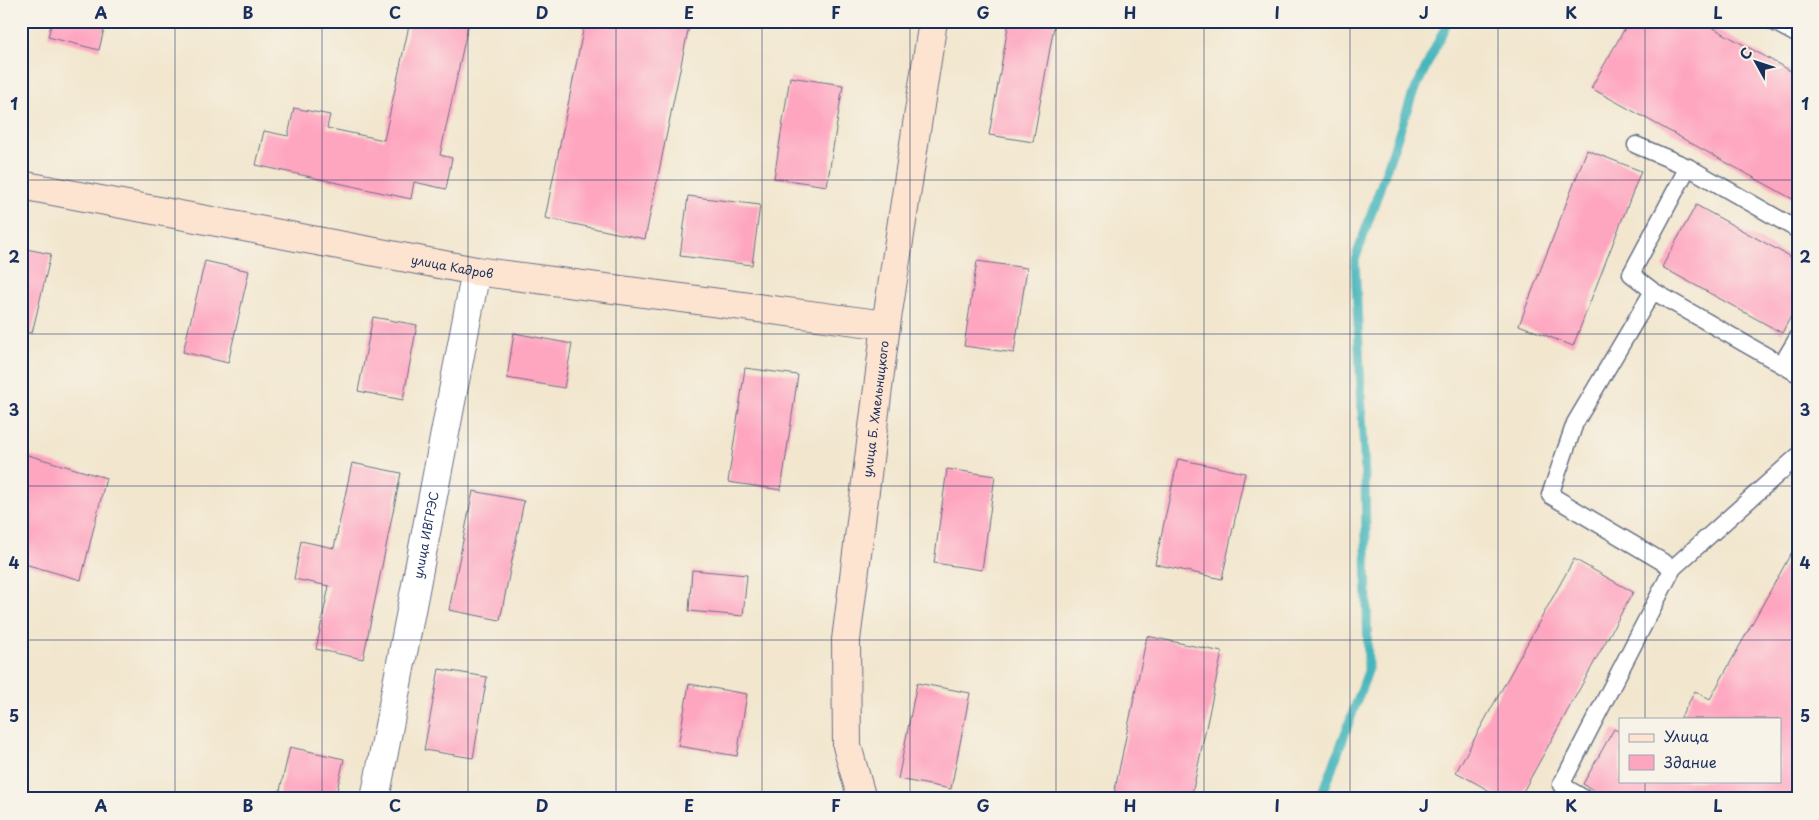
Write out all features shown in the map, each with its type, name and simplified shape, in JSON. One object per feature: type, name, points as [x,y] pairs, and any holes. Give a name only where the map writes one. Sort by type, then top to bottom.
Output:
[{"type":"street","name":"улица Б. Хмельницкого","points":[[862,799],[848,746],[846,640],[886,324],[933,21]]},
{"type":"street","name":"улица Кадров","points":[[21,185],[476,271],[886,324]]},
{"type":"street","name":"улица ИВГРЭС","points":[[375,799],[476,271]]},
{"type":"lane","points":[[1772,21],[1798,35]]},
{"type":"lane","points":[[1636,145],[1688,167],[1798,230]]},
{"type":"lane","points":[[1688,167],[1631,274],[1653,291],[1798,374]]},
{"type":"lane","points":[[1653,291],[1575,423],[1550,495],[1673,568]]},
{"type":"lane","points":[[1782,364],[1798,336]]},
{"type":"lane","points":[[1585,799],[1561,785],[1673,568],[1798,456]]},
{"type":"building","points":[[52,21],[106,21],[99,50],[48,37]]},
{"type":"building","points":[[410,21],[469,21],[440,155],[452,158],[446,189],[414,182],[411,199],[256,165],[264,131],[288,136],[294,108],[330,115],[327,128],[384,140]]},
{"type":"building","points":[[585,21],[690,21],[645,239],[545,218]]},
{"type":"building","points":[[1009,21],[1055,21],[1033,142],[989,135]]},
{"type":"building","points":[[1629,21],[1701,21],[1798,75],[1798,202],[1591,88]]},
{"type":"building","points":[[790,77],[843,85],[827,186],[774,178]]},
{"type":"building","points":[[1587,150],[1641,171],[1573,346],[1519,325]]},
{"type":"building","points":[[688,196],[760,205],[752,265],[680,256]]},
{"type":"building","points":[[1696,205],[1798,261],[1798,303],[1782,333],[1662,267]]},
{"type":"building","points":[[21,248],[51,254],[32,333],[21,331]]},
{"type":"building","points":[[205,261],[249,271],[228,363],[183,352]]},
{"type":"building","points":[[977,261],[1027,268],[1014,353],[964,346]]},
{"type":"building","points":[[373,317],[417,325],[403,400],[358,391]]},
{"type":"building","points":[[514,333],[572,344],[564,388],[507,378]]},
{"type":"building","points":[[745,368],[798,375],[781,490],[728,482]]},
{"type":"building","points":[[21,453],[106,478],[81,580],[21,563]]},
{"type":"building","points":[[1178,459],[1245,473],[1222,579],[1155,564]]},
{"type":"building","points":[[352,463],[401,473],[363,659],[316,649],[329,586],[294,579],[301,541],[334,548]]},
{"type":"building","points":[[947,469],[995,476],[982,570],[934,563]]},
{"type":"building","points":[[473,491],[524,501],[500,620],[449,610]]},
{"type":"building","points":[[1798,541],[1798,799],[1609,799],[1583,784],[1614,729],[1619,732],[1619,782],[1782,782],[1782,718],[1681,718],[1695,691],[1710,699]]},
{"type":"building","points":[[1574,559],[1633,592],[1519,799],[1504,799],[1456,772]]},
{"type":"building","points":[[692,570],[747,575],[743,616],[689,611]]},
{"type":"building","points":[[1147,636],[1222,652],[1191,799],[1113,799]]},
{"type":"building","points":[[439,669],[487,677],[473,758],[424,750]]},
{"type":"building","points":[[917,683],[970,693],[951,789],[898,779]]},
{"type":"building","points":[[689,684],[747,694],[737,756],[678,746]]},
{"type":"building","points":[[290,747],[344,759],[335,799],[278,799]]},
{"type":"waterway","points":[[1321,799],[1368,671],[1365,477],[1355,260],[1412,96],[1448,21]]}]
